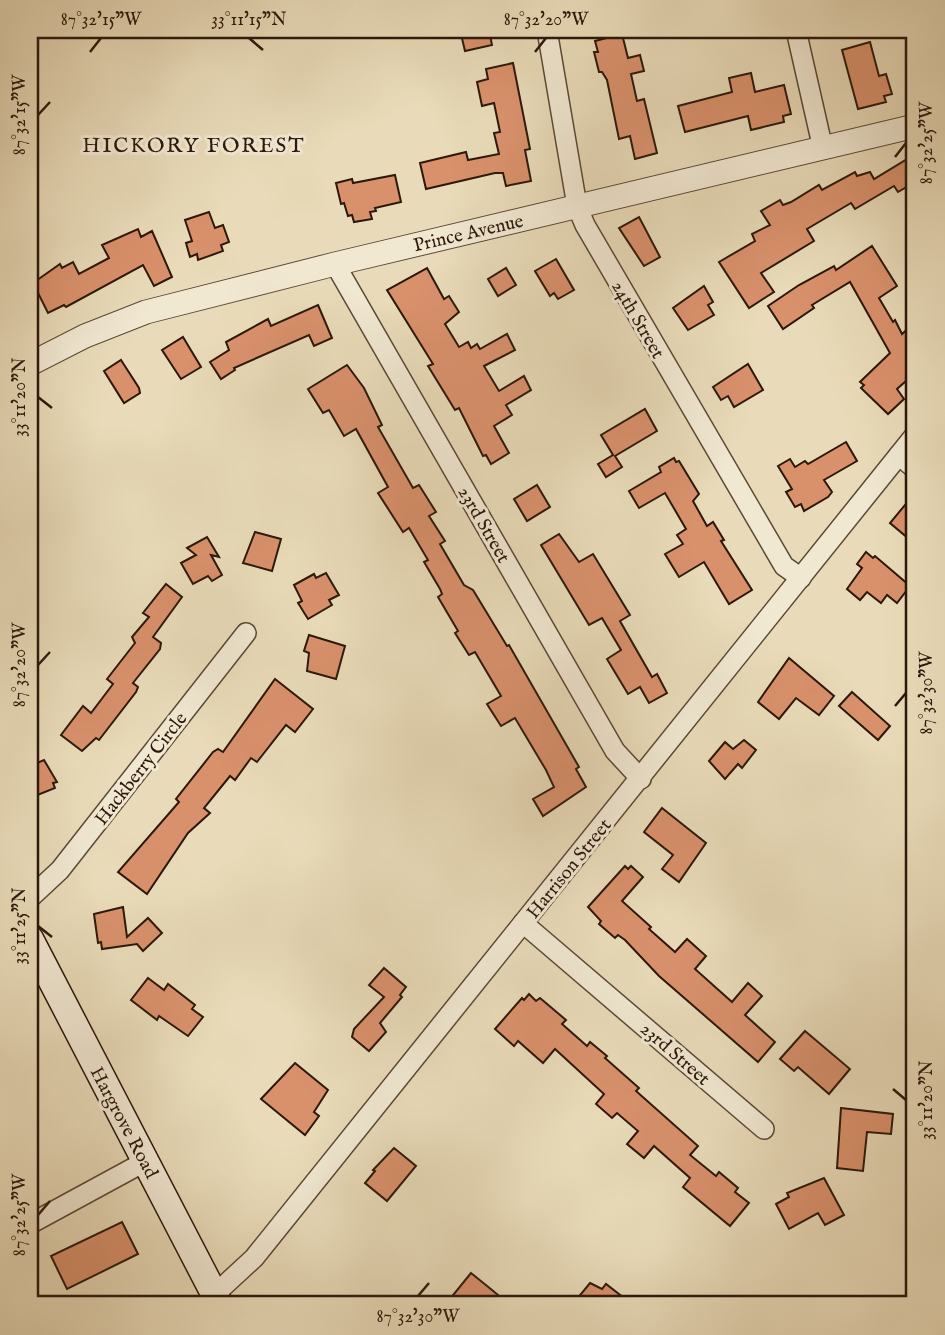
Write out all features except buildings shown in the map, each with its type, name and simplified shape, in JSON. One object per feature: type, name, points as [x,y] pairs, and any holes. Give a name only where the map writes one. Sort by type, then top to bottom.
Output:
[{"type":"main road","name":"Hargrove Road","points":[[30,939],[217,1300]]},
{"type":"street","name":"24th Street","points":[[547,30],[577,206],[586,228],[784,566],[801,578]]},
{"type":"street","points":[[796,30],[823,149]]},
{"type":"street","name":"Prince Avenue","points":[[30,364],[85,336],[146,312],[335,264],[915,126]]},
{"type":"street","name":"23rd Street","points":[[335,264],[615,751],[642,779]]},
{"type":"street","name":"Harrison Street","points":[[217,1300],[254,1258],[642,779],[915,435]]},
{"type":"street","points":[[899,456],[915,469]]},
{"type":"street","name":"Hackberry Circle","points":[[30,898],[60,870],[246,633]]},
{"type":"street","name":"23rd Street","points":[[523,923],[764,1129]]},
{"type":"street","points":[[30,1224],[146,1161]]},
{"type":"district","name":"HICKORY FOREST","points":[[194,145]]}]
